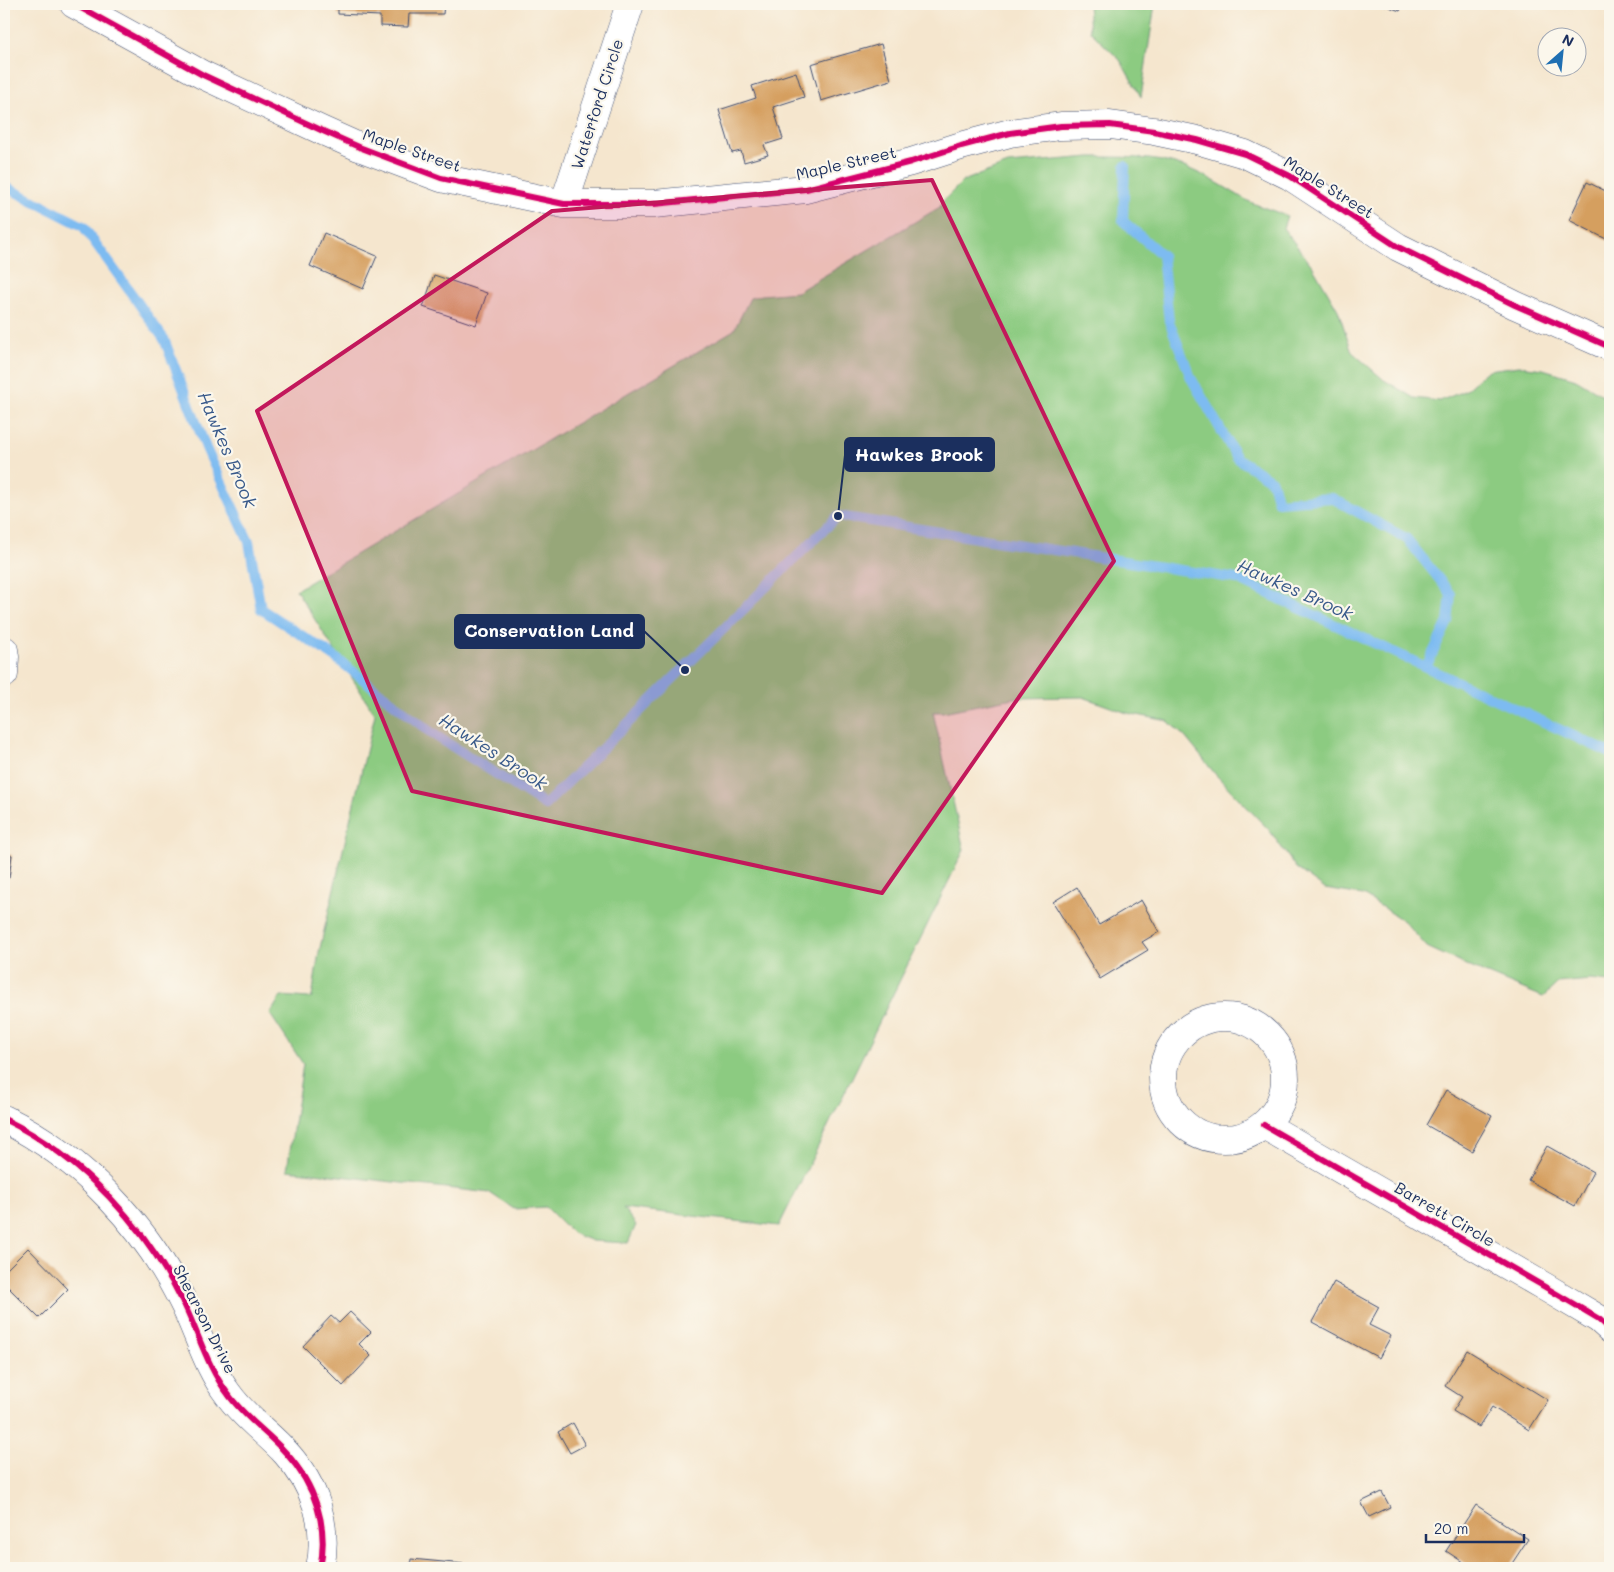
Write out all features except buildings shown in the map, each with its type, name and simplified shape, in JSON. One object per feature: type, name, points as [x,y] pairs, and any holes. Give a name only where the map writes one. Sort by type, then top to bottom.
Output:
[{"type":"street","name":"Maple Street","points":[[74,4],[203,75],[359,147],[441,178],[564,204],[654,204],[806,189],[911,162],[1010,132],[1061,126],[1110,125],[1154,130],[1245,154],[1290,176],[1398,247],[1514,304],[1610,348]]},
{"type":"street","name":"Waterford Circle","points":[[564,204],[630,4]]},
{"type":"street","points":[[4,650],[4,674]]},
{"type":"street","points":[[1215,1018],[1235,1018],[1253,1025],[1269,1037],[1280,1053],[1285,1072],[1284,1092],[1276,1110],[1264,1125],[1246,1136],[1226,1139],[1205,1137],[1187,1127],[1173,1112],[1164,1093],[1162,1072],[1168,1053],[1180,1036],[1196,1023],[1215,1018]]},
{"type":"street","name":"Shearson Drive","points":[[4,1119],[24,1129],[65,1156],[107,1195],[136,1228],[164,1268],[184,1306],[204,1352],[228,1394],[256,1425],[287,1453],[306,1479],[317,1503],[323,1532],[320,1568]]},
{"type":"street","name":"Barrett Circle","points":[[1264,1125],[1545,1287],[1599,1319],[1610,1329]]},
{"type":"highlighted area","points":[[932,180],[1114,561],[882,893],[412,791],[257,411],[552,211]]},
{"type":"green space","points":[[1088,4],[1155,4],[1141,97],[1120,60],[1090,31]]},
{"type":"green space","points":[[1090,157],[1137,158],[1173,163],[1217,182],[1248,201],[1287,216],[1283,228],[1313,267],[1338,310],[1352,352],[1384,380],[1414,398],[1440,401],[1466,390],[1488,370],[1519,366],[1543,369],[1576,379],[1602,395],[1610,405],[1610,982],[1590,980],[1558,983],[1543,997],[1427,947],[1404,921],[1363,895],[1325,889],[1296,868],[1270,831],[1216,775],[1186,738],[1168,721],[1127,713],[1083,697],[1013,698],[943,712],[933,712],[964,850],[779,1226],[623,1208],[636,1225],[628,1243],[592,1241],[572,1233],[546,1207],[514,1209],[490,1193],[287,1170],[303,1064],[270,1014],[281,996],[312,997],[319,952],[375,714],[296,590],[734,330],[750,298],[797,292],[940,207],[943,201],[963,181],[1008,164]]},
{"type":"waterway","points":[[1125,166],[1123,221],[1162,255],[1169,321],[1191,378],[1237,458],[1272,481],[1278,502],[1332,498],[1407,539],[1451,594],[1448,622],[1426,667]]},
{"type":"waterway","name":"Hawkes Brook","points":[[4,186],[83,226],[164,339],[206,448],[249,542],[261,609],[332,655],[433,734],[545,805],[838,516],[1237,579],[1610,753]]},
{"type":"cycle path","points":[[74,4],[203,75],[359,147],[441,178],[564,204],[654,204],[806,189],[911,162],[1010,133],[1061,126],[1110,125],[1154,131],[1197,140],[1245,154],[1290,176],[1398,247],[1515,305],[1610,347]]},
{"type":"cycle path","points":[[4,1119],[60,1153],[86,1174],[110,1197],[152,1249],[170,1277],[185,1306],[209,1362],[221,1384],[241,1410],[286,1453],[296,1465],[312,1492],[321,1522],[323,1537],[320,1568]]},
{"type":"cycle path","points":[[1264,1125],[1545,1287],[1599,1319],[1610,1329]]},
{"type":"place","name":"Hawkes Brook","points":[[838,516]]},
{"type":"place","name":"Conservation Land","points":[[685,670]]}]
